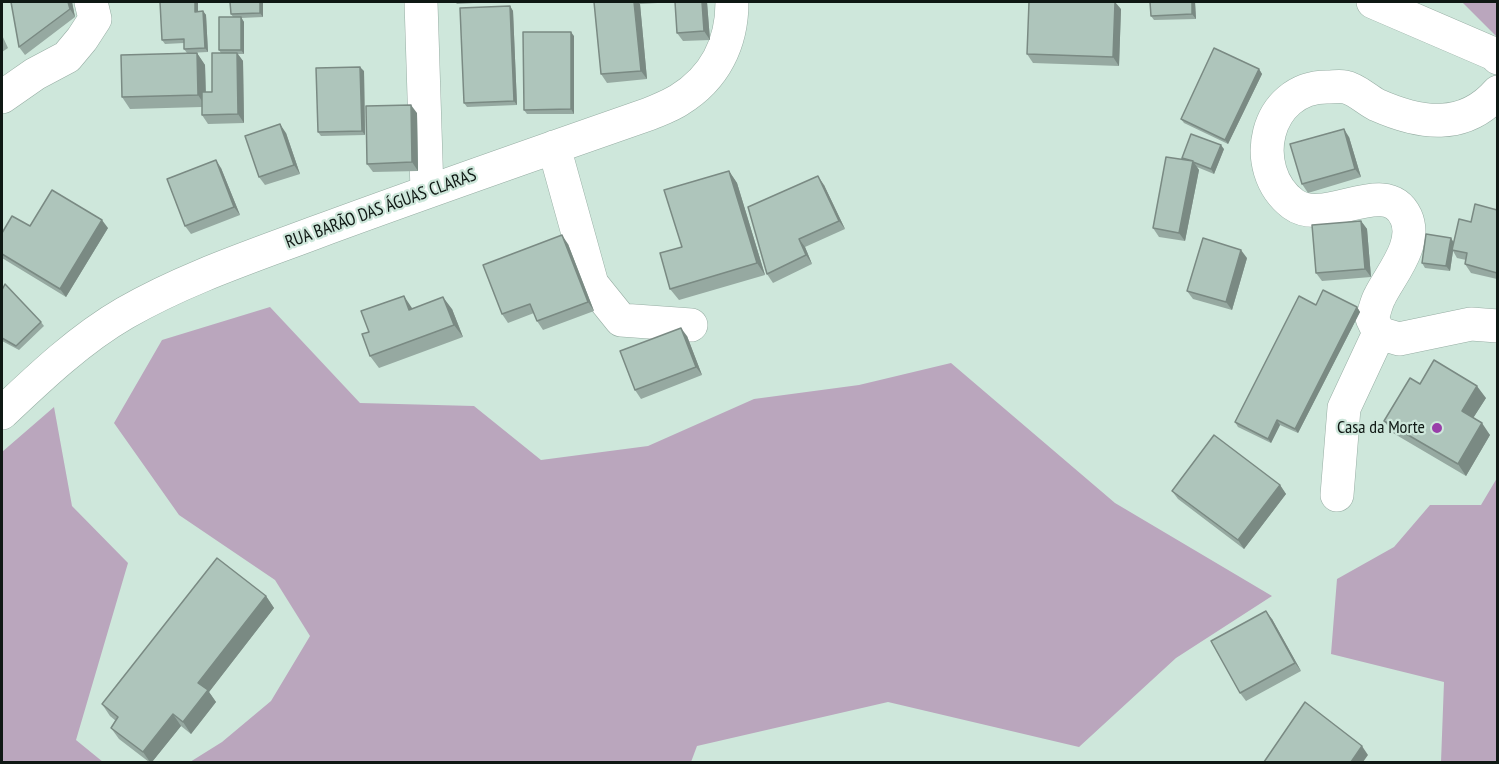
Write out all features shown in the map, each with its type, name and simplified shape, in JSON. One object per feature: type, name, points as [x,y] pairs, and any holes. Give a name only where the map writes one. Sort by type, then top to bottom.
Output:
[{"type":"street","points":[[2,97],[35,74],[67,57],[95,19],[91,2]]},
{"type":"street","points":[[421,2],[427,191]]},
{"type":"street","name":"RUA BARÃO DAS ÁGUAS CLARAS","points":[[2,413],[44,373],[124,313],[211,272],[427,191],[649,114],[679,100],[705,79],[724,50],[732,21],[732,2]]},
{"type":"street","points":[[1373,2],[1494,54],[1497,58]]},
{"type":"street","points":[[1337,495],[1344,408],[1378,333],[1372,318],[1379,298],[1398,266],[1409,231],[1407,219],[1400,207],[1393,202],[1362,201],[1317,212],[1294,205],[1278,188],[1268,164],[1269,137],[1276,113],[1294,94],[1315,87],[1346,87],[1376,104],[1408,117],[1435,122],[1462,118],[1488,102],[1497,92]]},
{"type":"street","points":[[554,147],[592,285],[621,320],[691,325]]},
{"type":"street","points":[[1378,333],[1399,339],[1423,332],[1471,324],[1497,326]]},
{"type":"shaded area","points":[[1462,2],[1497,2],[1497,37]]},
{"type":"shaded area","points":[[270,307],[360,403],[474,406],[541,460],[648,446],[754,399],[859,385],[951,363],[1115,503],[1272,596],[1176,658],[1079,747],[888,702],[697,746],[691,762],[190,762],[222,742],[271,701],[310,636],[275,580],[179,515],[114,423],[162,340]]},
{"type":"shaded area","points":[[54,407],[72,506],[128,563],[76,740],[103,762],[2,762],[2,452]]},
{"type":"shaded area","points":[[1497,478],[1497,762],[1441,762],[1444,682],[1331,654],[1337,579],[1394,547],[1430,505],[1481,505]]},
{"type":"building","points":[[11,2],[68,2],[70,9],[19,47]]},
{"type":"building","points":[[160,2],[195,2],[195,12],[203,11],[205,48],[184,49],[184,39],[162,40]]},
{"type":"building","points":[[230,2],[260,2],[260,13],[231,14]]},
{"type":"building","points":[[594,2],[634,2],[641,71],[601,74]]},
{"type":"building","points":[[675,2],[702,2],[704,31],[677,33]]},
{"type":"building","points":[[1029,2],[1115,2],[1113,57],[1027,54]]},
{"type":"building","points":[[1150,2],[1192,2],[1192,14],[1151,16]]},
{"type":"building","points":[[510,6],[514,101],[464,103],[460,8]]},
{"type":"building","points":[[219,17],[241,17],[241,50],[219,50]]},
{"type":"building","points":[[523,32],[571,32],[571,109],[524,110]]},
{"type":"building","points":[[1214,48],[1259,69],[1225,140],[1181,119]]},
{"type":"building","points":[[197,53],[198,95],[122,97],[121,55]]},
{"type":"building","points":[[212,53],[237,53],[238,114],[202,115],[202,92],[212,92]]},
{"type":"building","points":[[360,67],[362,131],[318,132],[316,68]]},
{"type":"building","points":[[411,105],[412,162],[367,164],[366,106]]},
{"type":"building","points":[[280,124],[294,165],[259,177],[245,136]]},
{"type":"building","points":[[1344,129],[1355,169],[1302,184],[1290,144]]},
{"type":"building","points":[[1191,134],[1221,145],[1211,169],[1182,158]]},
{"type":"building","points":[[1166,157],[1193,161],[1179,233],[1153,228]]},
{"type":"building","points":[[216,160],[234,207],[185,226],[167,179]]},
{"type":"building","points":[[729,171],[757,263],[670,289],[660,253],[682,247],[664,190]]},
{"type":"building","points":[[818,176],[839,221],[799,239],[806,255],[767,274],[748,207]]},
{"type":"building","points":[[52,190],[102,220],[60,289],[2,254],[2,233],[12,216],[30,226]]},
{"type":"building","points":[[1475,204],[1497,210],[1497,273],[1465,264],[1467,253],[1452,250],[1459,219],[1471,222]]},
{"type":"building","points":[[1361,221],[1365,269],[1316,273],[1312,225]]},
{"type":"building","points":[[1426,234],[1451,238],[1446,266],[1422,263]]},
{"type":"building","points":[[562,235],[588,302],[537,321],[530,304],[502,314],[483,265]]},
{"type":"building","points":[[1203,238],[1241,250],[1226,302],[1187,291]]},
{"type":"building","points":[[5,284],[41,322],[16,346],[2,338],[2,290]]},
{"type":"building","points":[[1323,290],[1357,307],[1295,429],[1277,420],[1268,439],[1235,422],[1299,296],[1316,305]]},
{"type":"building","points":[[404,296],[409,310],[443,297],[454,325],[370,356],[362,334],[369,332],[361,311]]},
{"type":"building","points":[[681,328],[696,367],[635,390],[620,351]]},
{"type":"building","name":"Casa da Morte","points":[[1434,360],[1477,386],[1462,411],[1482,423],[1458,464],[1384,421],[1410,378],[1420,384]]},
{"type":"building","points":[[1214,435],[1280,485],[1238,540],[1172,491]]},
{"type":"building","points":[[217,558],[266,596],[198,683],[208,690],[183,722],[173,714],[143,752],[111,728],[118,717],[102,704]]},
{"type":"building","points":[[1266,611],[1295,663],[1240,693],[1211,641]]},
{"type":"building","points":[[1305,702],[1362,746],[1351,762],[1264,762]]},
{"type":"place","name":"Casa da Morte","points":[[1437,428]]}]
